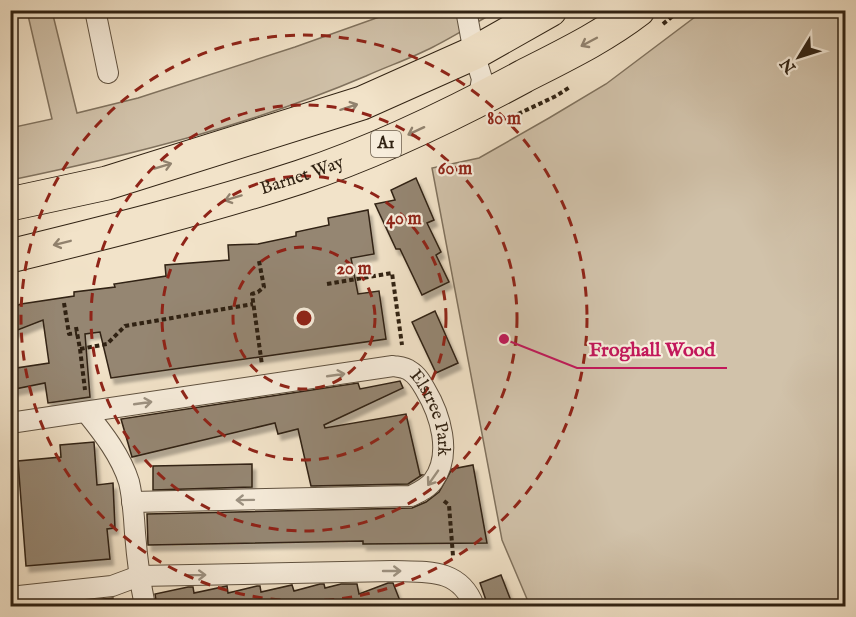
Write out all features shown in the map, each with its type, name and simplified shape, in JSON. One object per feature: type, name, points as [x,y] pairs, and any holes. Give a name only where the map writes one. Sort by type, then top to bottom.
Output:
[{"type":"highway","points":[[10,204],[107,183],[362,103],[474,53],[550,10]]},
{"type":"highway","name":"Barnet Way","points":[[10,256],[205,206],[302,176],[412,133],[478,101],[616,27],[638,10]]},
{"type":"street","points":[[95,10],[108,73]]},
{"type":"street","points":[[466,10],[474,53],[482,79],[478,101]]},
{"type":"street","name":"Elstree Park","points":[[10,423],[393,366],[412,372],[422,383],[437,410],[442,429],[443,448],[439,469],[433,482],[411,496],[132,502]]},
{"type":"street","points":[[87,412],[120,460],[129,482],[139,576],[145,606]]},
{"type":"street","points":[[10,597],[112,586],[139,576],[393,571],[431,573],[452,579],[459,583],[474,606]]},
{"type":"path","points":[[259,261],[264,287],[252,294],[265,385]]},
{"type":"path","points":[[327,284],[392,273],[402,344],[402,367]]},
{"type":"path","points":[[64,303],[69,334],[77,333]]},
{"type":"path","points":[[80,349],[108,344],[125,326],[253,303]]},
{"type":"path","points":[[76,327],[87,412]]},
{"type":"path","points":[[428,486],[449,505],[453,543],[452,579]]},
{"type":"shaded area","points":[[27,11],[52,11],[77,113],[138,98],[295,47],[396,11],[497,11],[417,55],[323,94],[191,137],[11,180],[10,128],[52,119]]},
{"type":"shaded area","points":[[703,11],[845,11],[845,606],[530,606],[502,540],[432,168],[479,158],[549,118],[606,84]]},
{"type":"building","points":[[416,178],[434,220],[427,223],[441,252],[436,255],[449,282],[422,295],[400,249],[396,249],[375,204],[395,200],[391,190]]},
{"type":"building","points":[[368,210],[374,254],[351,258],[358,294],[379,291],[386,339],[111,378],[100,332],[85,334],[90,397],[48,403],[45,383],[10,390],[10,369],[49,363],[43,320],[10,333],[10,308],[21,304],[74,296],[74,292],[115,287],[114,284],[166,276],[165,265],[229,260],[228,245],[258,244],[296,236],[296,232],[329,225],[328,218]]},
{"type":"building","points":[[435,311],[458,363],[436,373],[412,322]]},
{"type":"building","points":[[400,381],[403,388],[324,425],[325,428],[406,414],[420,475],[422,475],[408,484],[311,486],[298,429],[278,434],[275,423],[132,457],[121,419],[358,383],[360,389]]},
{"type":"building","points":[[94,442],[97,485],[113,483],[115,528],[107,529],[110,559],[26,566],[18,461],[61,457],[60,445]]},
{"type":"building","points":[[252,464],[252,487],[153,490],[153,466]]},
{"type":"building","points":[[473,465],[487,543],[363,544],[363,541],[148,545],[147,514],[412,508],[426,502],[439,492],[452,469]]},
{"type":"building","points":[[501,575],[513,606],[488,606],[480,583]]},
{"type":"building","points":[[393,583],[402,606],[157,606],[155,594],[188,587],[193,587],[194,593],[227,586],[228,593],[257,586],[260,586],[261,592],[292,585],[294,591],[320,584],[324,584],[325,588],[341,584],[357,584],[359,594]]},
{"type":"building","points":[[113,598],[114,606],[73,606],[72,602]]},
{"type":"place","name":"Froghall Wood","points":[[504,339]]}]
